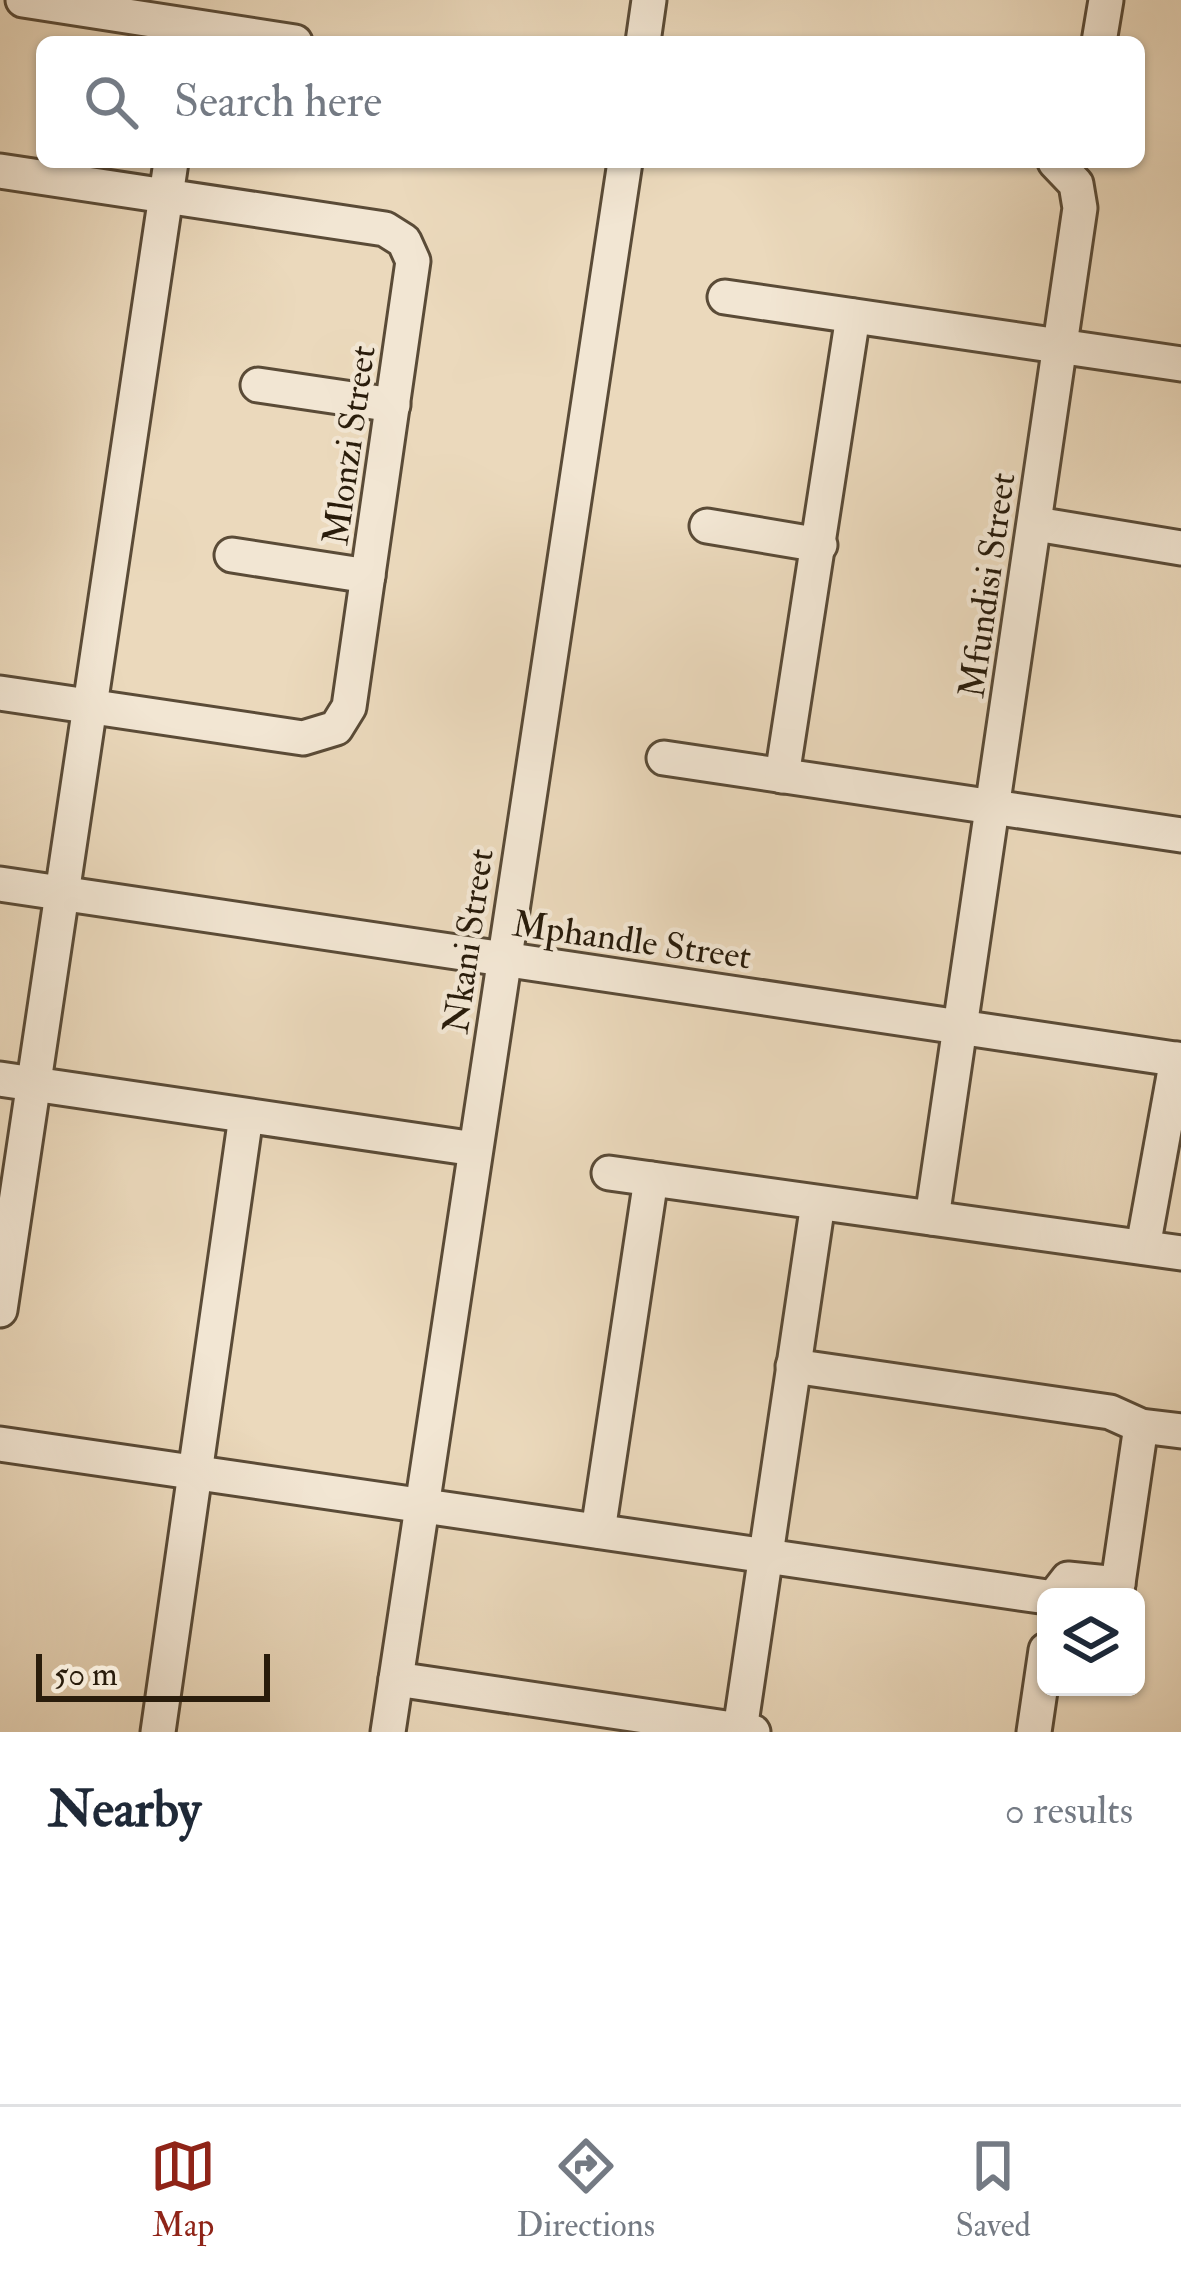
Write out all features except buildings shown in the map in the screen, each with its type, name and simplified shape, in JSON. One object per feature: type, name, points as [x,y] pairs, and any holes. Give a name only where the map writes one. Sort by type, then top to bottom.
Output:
[{"type":"street","points":[[23,0],[188,34]]},
{"type":"street","points":[[644,36],[650,0]]},
{"type":"street","points":[[1100,36],[1106,0]]},
{"type":"street","points":[[0,1310],[17,1081],[62,893],[170,168]]},
{"type":"street","name":"Nkani Street","points":[[388,1732],[624,168]]},
{"type":"street","name":"Mfundisi Street","points":[[932,1218],[1080,208],[1068,168]]},
{"type":"street","name":"Mlonzi Street","points":[[0,172],[385,229],[404,241],[412,271],[349,707],[326,734],[304,738],[0,693]]},
{"type":"street","points":[[725,297],[1181,364]]},
{"type":"street","points":[[782,776],[853,316]]},
{"type":"street","points":[[258,385],[393,405]]},
{"type":"street","points":[[1036,524],[1181,548]]},
{"type":"street","points":[[707,526],[820,545]]},
{"type":"street","points":[[232,556],[368,576]]},
{"type":"street","points":[[664,758],[992,807],[1180,826]]},
{"type":"street","name":"Mphandle Street","points":[[0,884],[1179,1059]]},
{"type":"street","points":[[1144,1247],[1179,1059]]},
{"type":"street","points":[[17,1081],[475,1149]]},
{"type":"street","points":[[158,1732],[246,1116]]},
{"type":"street","points":[[609,1173],[1181,1252]]},
{"type":"street","points":[[598,1531],[651,1179]]},
{"type":"street","points":[[396,1679],[572,1719],[747,1731],[764,1556],[818,1203]]},
{"type":"street","points":[[794,1366],[1110,1412],[1141,1426],[1181,1431]]},
{"type":"street","points":[[1117,1588],[1141,1426]]},
{"type":"street","points":[[0,1444],[1037,1595]]},
{"type":"street","points":[[1059,1588],[1068,1579],[1108,1588]]},
{"type":"street","points":[[1034,1732],[1039,1696]]}]
